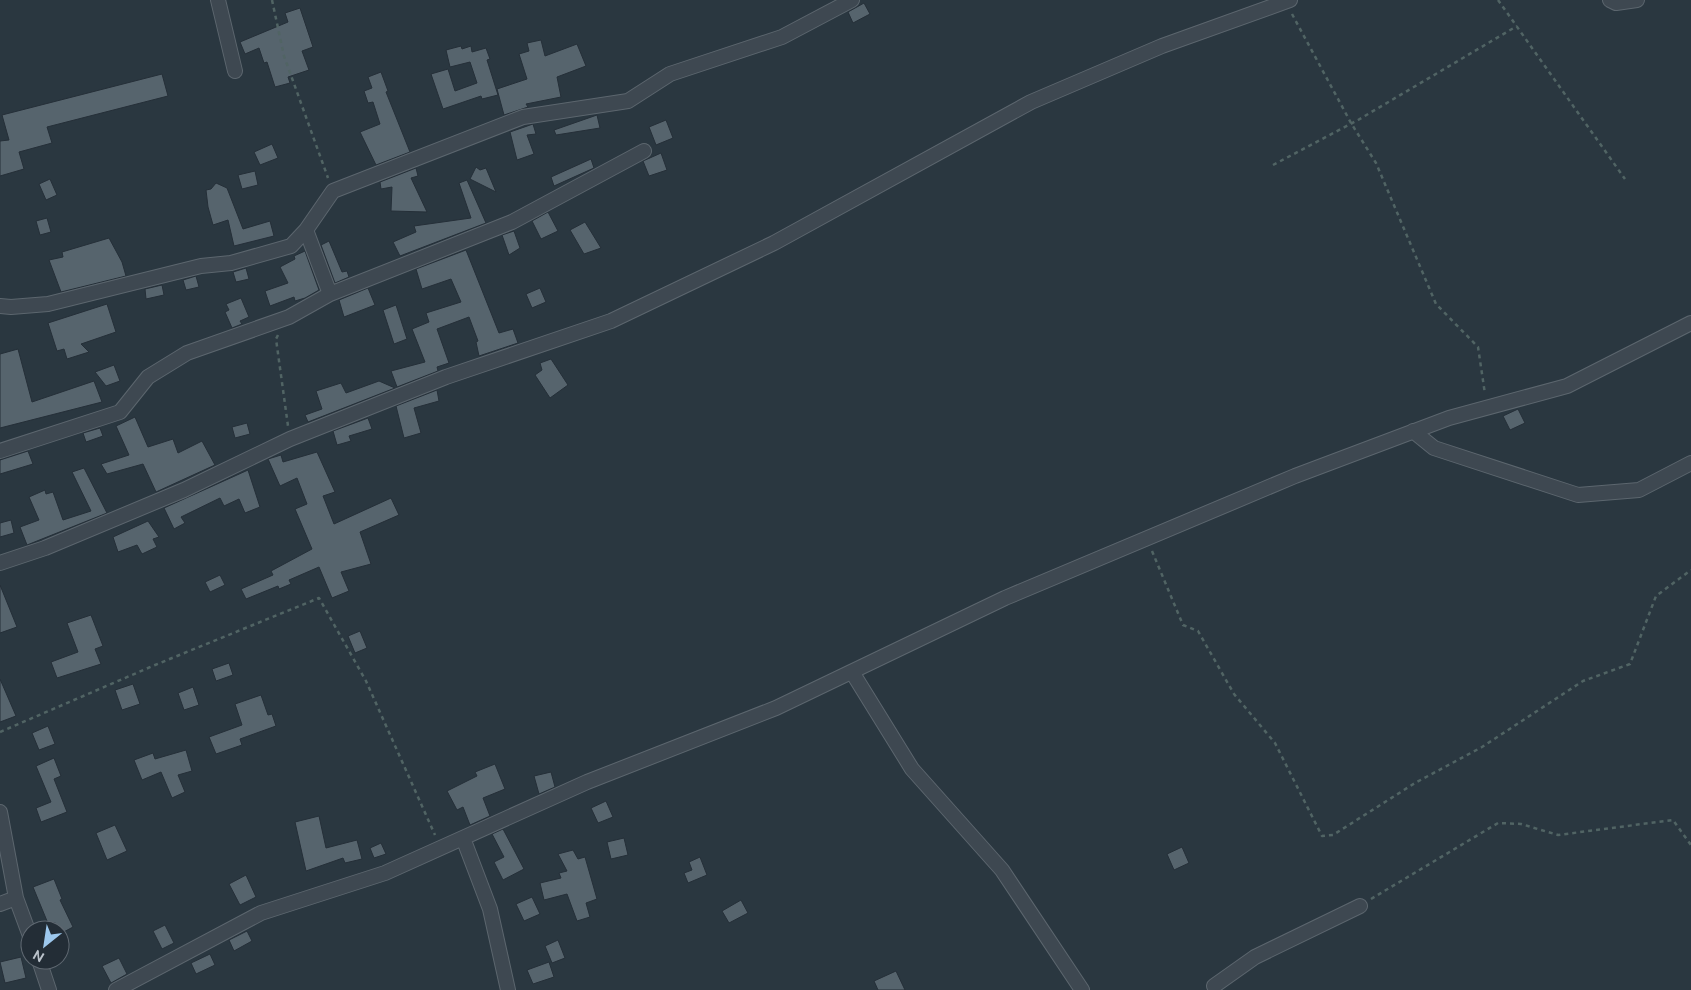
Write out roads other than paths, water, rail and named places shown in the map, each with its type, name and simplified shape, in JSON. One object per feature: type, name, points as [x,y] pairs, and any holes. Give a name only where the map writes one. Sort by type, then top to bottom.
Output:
[{"type":"street","points":[[218,0],[235,71]]},
{"type":"street","points":[[0,306],[48,304],[201,266],[231,263],[291,246],[306,230],[333,191],[523,117],[628,101],[670,74],[782,38],[852,0]]},
{"type":"street","points":[[1610,0],[1616,2],[1637,0]]},
{"type":"street","points":[[0,563],[45,548],[184,490],[290,439],[446,377],[611,321],[774,243],[1032,102],[1162,46],[1283,1]]},
{"type":"street","points":[[0,451],[120,412],[148,377],[187,354],[289,316],[330,294],[512,222],[644,151]]},
{"type":"street","points":[[306,230],[330,294]]},
{"type":"street","points":[[116,990],[260,913],[386,873],[587,782],[776,708],[1005,598],[1146,538],[1295,476],[1449,418],[1567,386],[1691,323]]},
{"type":"street","points":[[1414,431],[1434,448],[1578,494],[1639,490],[1691,463]]},
{"type":"street","points":[[852,672],[912,769],[1002,870],[1082,990]]},
{"type":"street","points":[[0,812],[16,898],[24,920]]},
{"type":"street","points":[[463,838],[490,909],[508,990]]},
{"type":"street","points":[[0,904],[16,898]]},
{"type":"street","points":[[1215,989],[1255,957],[1360,906]]},
{"type":"street","points":[[42,970],[49,990]]}]
